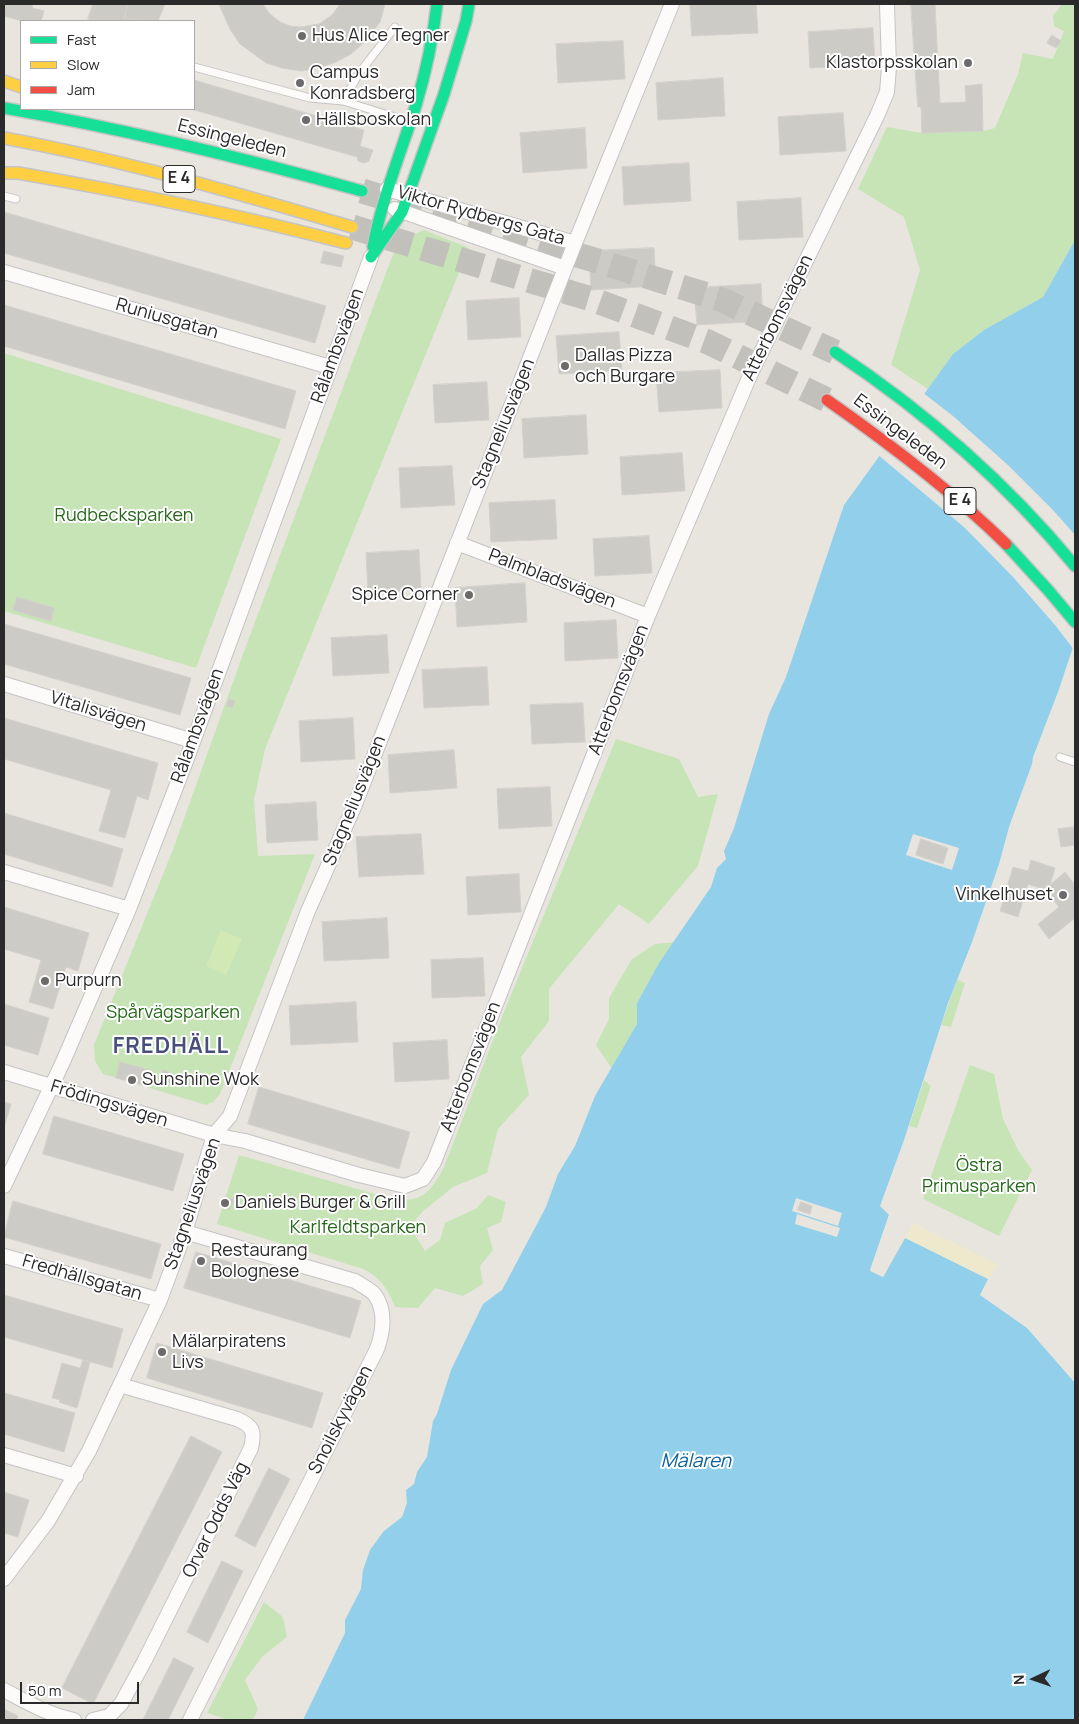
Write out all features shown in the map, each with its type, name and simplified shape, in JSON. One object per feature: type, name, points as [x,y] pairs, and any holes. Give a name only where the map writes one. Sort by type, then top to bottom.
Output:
[{"type":"main road","name":"Rålambsvägen","points":[[371,257],[382,204],[411,122],[430,55],[437,4]]},
{"type":"main road","name":"Rålambsvägen","points":[[371,257],[402,212],[444,94],[466,21],[469,4]]},
{"type":"main road","points":[[4,81],[20,87]]},
{"type":"main road","name":"Essingeleden","points":[[4,108],[68,119],[195,148],[362,191]]},
{"type":"main road","points":[[103,115],[195,148]]},
{"type":"main road","name":"E 4","points":[[4,138],[62,148],[261,200],[352,227]]},
{"type":"main road","points":[[4,172],[104,187],[346,243]]},
{"type":"main road","name":"Essingeleden","points":[[835,352],[889,388],[946,434],[1006,489],[1036,520],[1075,566]]},
{"type":"main road","name":"Essingeleden","points":[[827,400],[922,468],[981,519],[1039,580],[1075,622]]},
{"type":"street","name":"Stagneliusvägen","points":[[4,1578],[48,1521],[76,1476],[160,1300],[185,1232],[214,1136],[230,1116],[308,911],[354,807],[456,543],[672,4]]},
{"type":"street","name":"Atterbomsvägen","points":[[214,1136],[245,1140],[359,1175],[405,1186],[423,1179],[434,1162],[648,616],[751,373],[881,108],[887,92],[890,67],[887,4]]},
{"type":"street","name":"Viktor Rydbergs Gata","points":[[388,189],[575,243]]},
{"type":"street","name":"Viktor Rydbergs Gata","points":[[382,204],[565,268]]},
{"type":"street","points":[[524,254],[530,251],[534,245],[531,231]]},
{"type":"street","name":"Rålambsvägen","points":[[4,1186],[51,1086],[129,909],[371,257]]},
{"type":"street","name":"Runiusgatan","points":[[4,272],[330,366]]},
{"type":"street","name":"Palmbladsvägen","points":[[456,543],[648,616]]},
{"type":"street","name":"Vitalisvägen","points":[[4,684],[193,740]]},
{"type":"street","points":[[4,872],[129,909]]},
{"type":"street","name":"Frödingsvägen","points":[[4,1072],[214,1136]]},
{"type":"street","name":"Snoilskyvägen","points":[[185,1232],[355,1281],[374,1295],[382,1313],[382,1332],[377,1349],[190,1720]]},
{"type":"street","name":"Fredhällsgatan","points":[[4,1256],[160,1300]]},
{"type":"street","name":"Orvar Odds Väg","points":[[93,1720],[109,1716],[122,1704],[202,1548],[254,1439],[253,1430],[247,1423],[120,1385]]},
{"type":"street","points":[[4,1455],[76,1476]]},
{"type":"street","points":[[4,1690],[29,1704],[61,1717],[74,1720]]},
{"type":"lane","points":[[344,101],[360,72],[396,28]]},
{"type":"lane","points":[[195,67],[310,98],[344,101],[411,122]]},
{"type":"lane","points":[[4,196],[16,199]]},
{"type":"lane","points":[[1060,757],[1075,762]]},
{"type":"green space","points":[[1062,4],[1075,4],[1075,240],[1043,297],[984,330],[953,354],[928,389],[891,365],[920,270],[904,217],[858,189],[887,127],[922,133],[983,131],[995,128],[1018,74],[1023,53],[1053,59],[1064,31],[1054,26],[1053,16]]},
{"type":"green space","name":"Spårvägsparken","points":[[424,230],[469,248],[265,749],[254,800],[258,856],[315,854],[220,1094],[213,1102],[206,1105],[103,1074],[95,1061],[94,1045],[172,852],[243,654],[390,262],[399,241]]},
{"type":"green space","name":"Rudbecksparken","points":[[4,353],[281,439],[196,668],[4,611]]},
{"type":"green space","name":"Karlfeldtsparken","points":[[616,739],[679,759],[698,797],[718,794],[698,866],[649,924],[619,904],[549,989],[549,1021],[521,1057],[529,1095],[498,1129],[487,1173],[453,1187],[422,1212],[410,1227],[425,1251],[440,1240],[445,1223],[477,1208],[488,1195],[506,1202],[501,1222],[487,1228],[493,1250],[480,1266],[483,1284],[463,1296],[435,1288],[418,1308],[395,1307],[383,1284],[363,1269],[217,1224],[239,1155],[389,1198],[416,1198],[423,1195],[434,1184],[444,1167],[502,1017]]},
{"type":"green space","points":[[221,930],[242,939],[226,975],[206,966]]},
{"type":"green space","points":[[675,942],[659,963],[637,1003],[637,1024],[612,1069],[596,1045],[609,1019],[609,998],[632,959],[655,944]]},
{"type":"green space","points":[[957,980],[965,983],[951,1027],[941,1025]]},
{"type":"green space","name":"Östra Primusparken","points":[[970,1065],[994,1074],[1003,1119],[1018,1150],[1032,1170],[999,1236],[923,1199]]},
{"type":"green space","points":[[924,1080],[931,1086],[917,1128],[909,1126]]},
{"type":"green space","points":[[264,1602],[283,1617],[287,1637],[262,1657],[245,1680],[258,1709],[253,1720],[229,1720],[207,1713]]},
{"type":"sand","points":[[913,1223],[999,1265],[988,1279],[905,1238]]},
{"type":"water","name":"Mälaren","points":[[1075,240],[1075,641],[1009,827],[999,864],[972,942],[948,1003],[904,1140],[880,1206],[889,1215],[870,1270],[883,1277],[905,1238],[988,1279],[980,1295],[1027,1328],[1075,1383],[1075,1720],[303,1720],[345,1633],[345,1620],[361,1589],[363,1570],[370,1550],[384,1531],[402,1517],[407,1503],[406,1490],[414,1484],[417,1472],[427,1457],[433,1421],[451,1370],[483,1304],[502,1290],[546,1207],[558,1174],[575,1146],[595,1096],[637,1024],[637,1003],[659,963],[711,887],[717,868],[726,859],[724,851],[734,828],[769,714],[786,677],[844,505],[953,354],[984,330],[1043,297]]},
{"type":"pier","points":[[922,392],[953,416],[1009,466],[1075,535],[1075,651],[1013,577],[965,528],[877,454]]},
{"type":"pier","points":[[913,834],[959,848],[952,870],[906,855]]},
{"type":"pier","points":[[796,1198],[842,1213],[838,1226],[792,1211]]},
{"type":"pier","points":[[797,1214],[840,1228],[837,1237],[795,1224]]},
{"type":"pier","points":[[889,1215],[891,1216],[873,1269],[882,1274],[903,1237],[906,1236],[883,1277],[870,1271]]},
{"type":"building","points":[[4,4],[33,4],[32,8],[44,11],[41,20],[20,20],[4,16]]},
{"type":"building","points":[[93,4],[128,4],[123,20],[88,19]]},
{"type":"building","points":[[128,4],[165,4],[158,20],[137,20],[125,17]]},
{"type":"building","name":"Hus Alice Tegner","points":[[219,4],[263,4],[269,13],[280,22],[300,27],[319,24],[332,15],[340,4],[385,4],[380,22],[367,40],[351,54],[317,69],[301,71],[266,63],[240,44],[231,31]]},
{"type":"building","points":[[690,4],[756,4],[758,33],[692,36]]},
{"type":"building","points":[[911,4],[935,4],[940,103],[966,102],[965,86],[982,84],[983,131],[922,133],[921,107],[918,107]]},
{"type":"building","points":[[125,17],[137,20],[124,20]]},
{"type":"building","points":[[873,28],[875,65],[810,68],[808,32]]},
{"type":"building","points":[[1052,35],[1061,41],[1056,48],[1047,43]]},
{"type":"building","points":[[623,41],[625,79],[558,83],[556,44]]},
{"type":"building","points":[[723,78],[725,116],[658,120],[656,83]]},
{"type":"building","points":[[195,80],[364,130],[360,146],[373,150],[369,161],[364,163],[358,161],[357,157],[194,110]]},
{"type":"building","points":[[843,113],[846,151],[780,155],[778,117]]},
{"type":"building","points":[[585,128],[587,168],[523,173],[520,133]]},
{"type":"building","points":[[689,163],[691,201],[624,205],[622,167]]},
{"type":"building","points":[[801,198],[803,237],[739,240],[737,202]]},
{"type":"building","points":[[4,212],[326,306],[315,343],[4,253]]},
{"type":"building","points":[[654,248],[656,286],[591,290],[589,251]]},
{"type":"building","points":[[324,251],[344,256],[341,267],[321,263]]},
{"type":"building","points":[[761,284],[763,321],[697,325],[694,288]]},
{"type":"building","points":[[519,298],[521,337],[468,340],[466,301]]},
{"type":"building","points":[[4,305],[296,391],[285,429],[4,346]]},
{"type":"building","points":[[619,332],[622,370],[559,374],[556,336]]},
{"type":"building","points":[[720,370],[722,408],[659,412],[656,373]]},
{"type":"building","points":[[487,382],[489,420],[435,423],[433,385]]},
{"type":"building","points":[[586,415],[588,454],[524,458],[522,419]]},
{"type":"building","points":[[682,453],[685,491],[622,495],[620,457]]},
{"type":"building","points":[[452,466],[455,505],[401,508],[399,468]]},
{"type":"building","points":[[555,500],[557,539],[491,542],[489,503]]},
{"type":"building","points":[[649,536],[652,573],[595,576],[593,539]]},
{"type":"building","points":[[419,550],[421,590],[368,593],[366,553]]},
{"type":"building","points":[[525,583],[527,622],[457,627],[455,588]]},
{"type":"building","points":[[17,597],[54,608],[51,621],[13,610]]},
{"type":"building","points":[[616,620],[618,658],[565,661],[564,623]]},
{"type":"building","points":[[4,624],[191,678],[180,715],[4,664]]},
{"type":"building","points":[[387,635],[389,673],[333,676],[331,638]]},
{"type":"building","points":[[487,667],[489,705],[424,708],[422,670]]},
{"type":"building","points":[[229,699],[235,701],[232,708],[227,706]]},
{"type":"building","points":[[583,703],[585,742],[532,744],[530,705]]},
{"type":"building","points":[[4,718],[158,763],[148,800],[137,796],[125,838],[99,831],[111,790],[4,759]]},
{"type":"building","points":[[353,718],[355,759],[301,762],[299,721]]},
{"type":"building","points":[[454,750],[457,788],[390,793],[388,755]]},
{"type":"building","points":[[550,787],[552,826],[499,829],[497,789]]},
{"type":"building","points":[[316,802],[318,840],[267,843],[265,805]]},
{"type":"building","points":[[4,813],[123,849],[112,887],[4,854]]},
{"type":"building","points":[[1075,827],[1075,845],[1061,847],[1058,829]]},
{"type":"building","points":[[421,834],[424,874],[359,877],[356,837]]},
{"type":"building","points":[[921,839],[948,848],[943,864],[916,855]]},
{"type":"building","name":"Vinkelhuset","points":[[1031,860],[1055,868],[1050,885],[1065,872],[1075,885],[1075,918],[1049,939],[1038,924],[1059,907],[1046,890],[1028,884],[1018,917],[1000,911],[1013,867],[1028,871]]},
{"type":"building","points":[[519,874],[521,912],[468,915],[466,877]]},
{"type":"building","points":[[4,907],[89,933],[78,971],[66,967],[53,1009],[29,1002],[41,960],[4,949]]},
{"type":"building","points":[[387,918],[389,958],[324,961],[322,922]]},
{"type":"building","points":[[483,958],[485,996],[432,998],[431,960]]},
{"type":"building","points":[[356,1002],[358,1042],[291,1045],[289,1006]]},
{"type":"building","points":[[4,1004],[49,1018],[38,1055],[4,1045]]},
{"type":"building","points":[[447,1040],[449,1079],[395,1082],[393,1043]]},
{"type":"building","points":[[120,1062],[153,1071],[151,1080],[144,1078],[142,1085],[116,1078]]},
{"type":"building","points":[[163,1070],[174,1074],[171,1083],[161,1079]]},
{"type":"building","points":[[259,1087],[410,1132],[399,1169],[248,1124]]},
{"type":"building","points":[[4,1102],[11,1104],[4,1128]]},
{"type":"building","points":[[54,1116],[184,1154],[173,1191],[43,1154]]},
{"type":"building","points":[[225,1197],[234,1199],[230,1210],[222,1207]]},
{"type":"building","points":[[13,1201],[161,1244],[151,1279],[4,1237]]},
{"type":"building","points":[[801,1202],[812,1206],[810,1214],[798,1210]]},
{"type":"building","points":[[196,1252],[361,1301],[350,1338],[184,1288]]},
{"type":"building","points":[[4,1295],[123,1329],[112,1368],[4,1337]]},
{"type":"building","points":[[157,1343],[323,1393],[312,1428],[147,1378]]},
{"type":"building","points":[[83,1360],[90,1362],[77,1408],[52,1398],[62,1363],[80,1368]]},
{"type":"building","points":[[4,1393],[75,1413],[64,1452],[4,1434]]},
{"type":"building","points":[[191,1436],[222,1452],[93,1704],[62,1688]]},
{"type":"building","points":[[269,1468],[290,1479],[255,1547],[235,1536]]},
{"type":"building","points":[[4,1492],[29,1500],[18,1537],[4,1533]]},
{"type":"building","points":[[222,1561],[243,1571],[208,1643],[187,1632]]},
{"type":"building","points":[[174,1658],[194,1668],[168,1720],[143,1720]]},
{"type":"building","points":[[4,1709],[18,1716],[16,1720],[4,1720]]},
{"type":"tunnel","points":[[362,191],[720,299],[835,352]]},
{"type":"tunnel","points":[[352,227],[591,299],[708,342],[827,400]]},
{"type":"traffic: fast","points":[[373,247],[387,193],[423,80],[437,4]]},
{"type":"traffic: fast","points":[[371,257],[402,212],[444,94],[466,21],[469,4]]},
{"type":"traffic: fast","points":[[4,108],[184,145],[362,191]]},
{"type":"traffic: fast","points":[[835,352],[901,399],[963,450],[1021,505],[1075,566]]},
{"type":"traffic: fast","points":[[1006,544],[1075,622]]},
{"type":"traffic: slow","points":[[4,81],[20,87]]},
{"type":"traffic: slow","points":[[4,138],[136,167],[352,227]]},
{"type":"traffic: slow","points":[[4,173],[18,173],[142,196],[346,243]]},
{"type":"traffic: jam","points":[[827,400],[920,468],[1006,544]]},
{"type":"place","name":"Hus Alice Tegner","points":[[302,36]]},
{"type":"place","name":"Klastorpsskolan","points":[[968,63]]},
{"type":"place","name":"Campus Konradsberg","points":[[300,83]]},
{"type":"place","name":"Hällsboskolan","points":[[306,120]]},
{"type":"place","name":"Dallas Pizza och Burgare","points":[[565,366]]},
{"type":"place","name":"Spice Corner","points":[[469,595]]},
{"type":"place","name":"Vinkelhuset","points":[[1063,895]]},
{"type":"place","name":"Purpurn","points":[[45,981]]},
{"type":"place","name":"Sunshine Wok","points":[[132,1080]]},
{"type":"place","name":"Daniels Burger & Grill","points":[[225,1203]]},
{"type":"place","name":"Restaurang Bolognese","points":[[201,1261]]},
{"type":"place","name":"Mälarpiratens Livs","points":[[162,1352]]},
{"type":"district","name":"FREDHÄLL","points":[[171,1047]]}]
